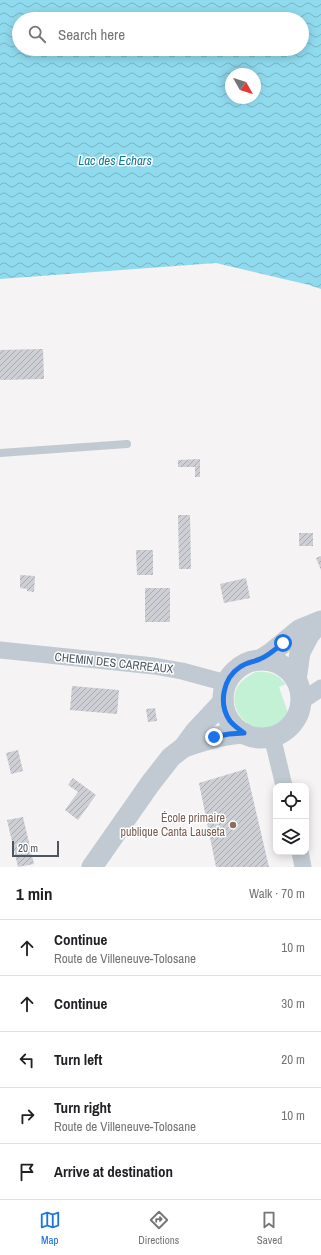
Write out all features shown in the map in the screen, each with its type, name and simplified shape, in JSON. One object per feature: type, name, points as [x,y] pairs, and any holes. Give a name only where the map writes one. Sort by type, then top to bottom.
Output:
[{"type":"street","points":[[260,660],[299,630],[321,621]]},
{"type":"street","points":[[296,680],[300,652],[309,635],[321,621]]},
{"type":"street","name":"CHEMIN DES CARREAUX","points":[[0,650],[182,670],[225,693]]},
{"type":"street","points":[[92,867],[150,784],[172,757],[184,747],[225,693],[232,674],[240,667],[249,662],[260,660],[268,660],[277,663],[291,673],[296,680],[300,691],[300,702],[294,720],[280,733],[272,736],[253,736],[236,728],[230,720],[225,712],[225,693]]},
{"type":"street","points":[[300,702],[321,688]]},
{"type":"street","points":[[184,747],[214,737],[244,733]]},
{"type":"street","points":[[272,736],[283,783]]},
{"type":"street","points":[[301,855],[304,867]]},
{"type":"lane","points":[[0,453],[127,444]]},
{"type":"green space","points":[[256,672],[272,674],[286,684],[279,687],[288,713],[276,725],[264,728],[252,725],[242,718],[235,707],[235,694],[241,682]]},
{"type":"water","name":"Lac des Echars","points":[[0,0],[321,0],[321,289],[216,263],[0,279]]},
{"type":"building","points":[[43,349],[44,379],[0,380],[0,350]]},
{"type":"building","points":[[200,459],[200,477],[195,477],[195,467],[178,467],[178,460]]},
{"type":"building","points":[[178,515],[190,515],[191,569],[179,569]]},
{"type":"building","points":[[299,533],[313,533],[313,546],[299,546]]},
{"type":"building","points":[[136,550],[153,550],[153,575],[137,575]]},
{"type":"building","points":[[321,556],[321,570],[316,558]]},
{"type":"building","points":[[20,575],[35,576],[34,592],[20,588]]},
{"type":"building","points":[[246,578],[250,598],[224,603],[220,584]]},
{"type":"building","points":[[145,588],[170,588],[170,622],[145,622]]},
{"type":"building","points":[[72,686],[119,690],[117,714],[70,710]]},
{"type":"building","points":[[155,708],[157,721],[148,722],[146,709]]},
{"type":"building","points":[[18,750],[23,771],[11,774],[6,753]]},
{"type":"building","name":"École primaire publique Canta Lauseta","points":[[246,769],[269,867],[216,867],[199,783]]},
{"type":"building","points":[[73,778],[96,795],[78,820],[65,810],[78,792],[68,785]]},
{"type":"building","points":[[23,817],[34,864],[18,867],[7,820]]},
{"type":"place","name":"École primaire publique Canta Lauseta","points":[[233,825]]},
{"type":"route","points":[[214,737],[244,733],[236,728],[225,712],[223,702],[224,693],[226,683],[232,674],[249,662],[260,660],[283,643]]}]
